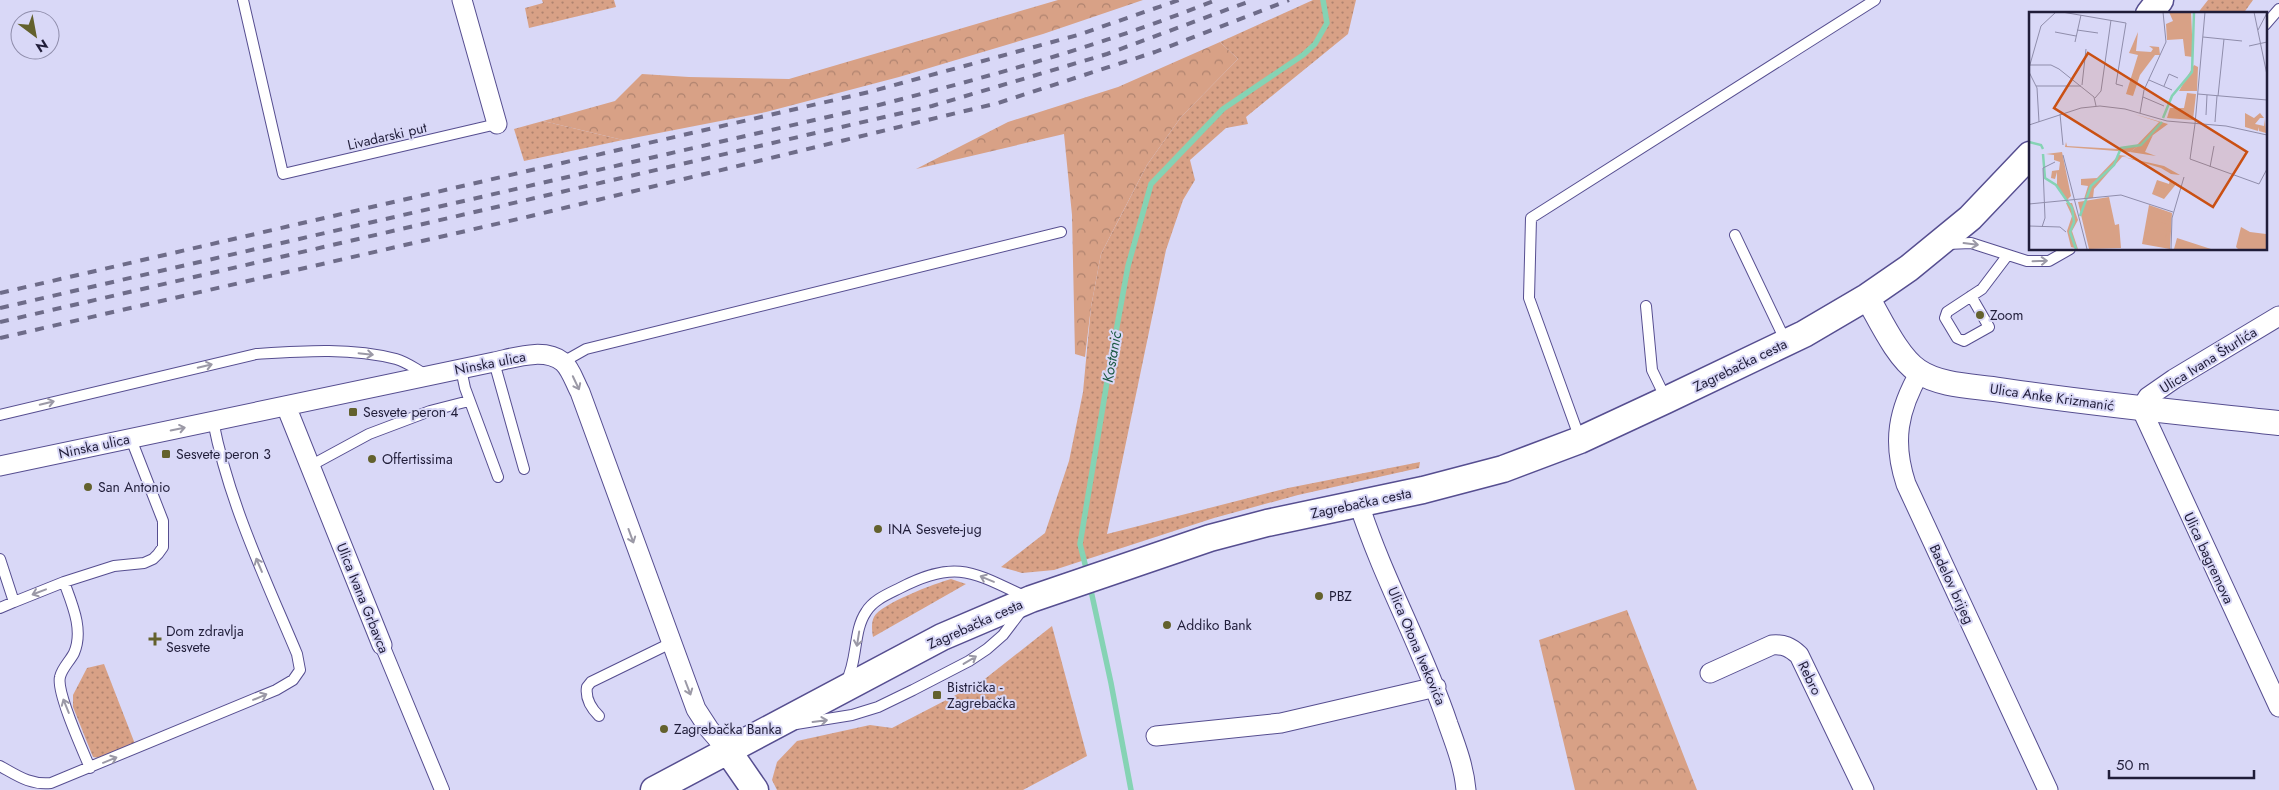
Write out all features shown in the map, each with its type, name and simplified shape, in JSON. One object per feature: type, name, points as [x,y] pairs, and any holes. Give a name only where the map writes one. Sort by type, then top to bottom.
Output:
[{"type":"main road","points":[[2151,12],[2160,0]]},
{"type":"main road","name":"Zagrebačka cesta","points":[[654,790],[942,637],[1031,599],[1210,538],[1267,523],[1468,479],[1540,456],[1580,440],[1786,343],[1822,325],[1867,297],[1934,248],[1983,206],[2029,156]]},
{"type":"main road","points":[[728,751],[755,790]]},
{"type":"street","points":[[462,0],[497,124]]},
{"type":"street","name":"Ulica Anke Krizmanić","points":[[1867,297],[1898,349],[1911,366],[1938,380],[2048,397],[2279,423]]},
{"type":"street","name":"Ulica Ivana Šturlića","points":[[2140,408],[2148,397],[2174,379],[2279,316]]},
{"type":"street","name":"Ninska ulica","points":[[0,466],[494,362],[545,355],[563,362]]},
{"type":"street","points":[[563,362],[580,392],[671,643],[702,721],[728,751]]},
{"type":"street","name":"Badelov brijeg","points":[[1920,372],[1912,386],[1900,419],[1897,447],[1899,463],[1906,484],[2048,790]]},
{"type":"street","name":"Ulica Ivana Grbavca","points":[[286,406],[442,790]]},
{"type":"street","name":"Ulica bagremova","points":[[2140,408],[2279,707]]},
{"type":"street","name":"Ulica Otona Ivekovića","points":[[1359,504],[1371,539],[1436,686],[1464,772],[1466,790]]},
{"type":"street","name":"Rebro","points":[[1710,673],[1772,645],[1782,644],[1790,647],[1799,655],[1864,790]]},
{"type":"street","points":[[1156,736],[1281,723],[1436,686]]},
{"type":"lane","name":"Livadarski put","points":[[243,0],[283,174],[497,124]]},
{"type":"lane","points":[[1580,440],[1529,298],[1531,218],[1875,0]]},
{"type":"lane","points":[[2266,24],[2279,9]]},
{"type":"lane","points":[[563,362],[576,353],[594,347],[1061,232]]},
{"type":"lane","points":[[1735,235],[1786,343]]},
{"type":"lane","points":[[1934,248],[1955,243],[1971,243],[2027,261],[2049,261],[2068,250]]},
{"type":"lane","points":[[1971,296],[1989,327],[1964,341],[1957,338],[1945,318],[1947,312],[1971,296],[1982,289],[2007,256]]},
{"type":"lane","points":[[1646,306],[1652,370],[1666,400]]},
{"type":"lane","points":[[0,415],[256,354],[298,351],[371,354],[398,360],[429,376]]},
{"type":"lane","points":[[494,362],[524,469]]},
{"type":"lane","points":[[461,369],[469,401],[498,477]]},
{"type":"lane","points":[[310,466],[369,434],[430,411],[469,401]]},
{"type":"lane","points":[[0,766],[21,778],[38,784],[51,782],[90,768],[276,690],[293,680],[300,670],[297,654],[240,520],[219,451],[213,421]]},
{"type":"lane","points":[[0,608],[64,582],[114,566],[153,559],[163,546],[163,521],[131,439]]},
{"type":"lane","points":[[0,559],[14,602]]},
{"type":"lane","points":[[772,727],[852,715],[878,707],[913,690],[970,661],[987,649],[1003,635],[1031,599],[972,573],[938,572],[920,578],[878,600],[866,611],[861,623],[850,675],[840,692]]},
{"type":"lane","points":[[64,582],[76,615],[78,632],[75,652],[60,677],[61,694],[90,768]]},
{"type":"lane","points":[[599,716],[588,701],[586,687],[591,682],[671,643]]},
{"type":"green space","points":[[542,0],[614,0],[616,7],[529,28],[525,8],[543,3]]},
{"type":"green space","points":[[1058,0],[1143,0],[1043,34],[899,77],[766,112],[623,140],[543,121],[615,101],[642,74],[789,79]]},
{"type":"green space","points":[[1313,0],[1356,0],[1348,34],[1246,117],[1248,124],[1226,128],[1190,160],[1195,180],[1183,200],[1166,250],[1107,534],[1288,488],[1420,462],[1419,468],[1298,495],[1214,518],[1054,570],[1022,573],[1001,567],[1045,533],[1069,461],[1083,392],[1091,307],[1101,254],[1147,165],[1181,117],[1238,59],[1220,42]]},
{"type":"green space","points":[[2208,0],[2253,0],[2244,12],[2199,12]]},
{"type":"green space","points":[[1220,42],[1238,59],[1181,117],[1147,165],[1101,254],[1091,307],[1085,357],[1075,354],[1072,215],[1064,134],[916,169],[1008,122],[1118,87]]},
{"type":"green space","points":[[543,121],[623,140],[524,161],[514,129]]},
{"type":"green space","points":[[951,579],[966,584],[873,637],[872,622],[874,617],[886,606]]},
{"type":"green space","points":[[1627,610],[1697,790],[1575,790],[1539,640]]},
{"type":"green space","points":[[1052,626],[1087,756],[1023,790],[777,790],[772,780],[777,762],[797,741],[870,725],[892,728],[981,682]]},
{"type":"green space","points":[[104,664],[135,744],[99,758],[93,757],[73,707],[73,695],[87,668]]},
{"type":"waterway","name":"Kostanić","points":[[1087,572],[1080,544],[1128,266],[1151,184],[1223,109],[1303,55],[1315,44],[1327,23],[1323,0]]},
{"type":"waterway","name":"Kostanić","points":[[1090,586],[1131,790]]},
{"type":"railway","points":[[0,293],[869,92],[1078,35],[1179,0]]},
{"type":"railway","points":[[0,308],[871,107],[959,84],[1088,46],[1216,0]]},
{"type":"railway","points":[[0,322],[932,106],[1107,54],[1253,0]]},
{"type":"railway","points":[[0,338],[531,216],[998,103],[1155,52],[1289,0]]},
{"type":"place","name":"Zoom","points":[[1980,315]]},
{"type":"place","name":"Sesvete peron 4","points":[[353,412]]},
{"type":"place","name":"Sesvete peron 3","points":[[166,454]]},
{"type":"place","name":"Offertissima","points":[[372,459]]},
{"type":"place","name":"San Antonio","points":[[88,487]]},
{"type":"place","name":"INA Sesvete-jug","points":[[878,529]]},
{"type":"place","name":"PBZ","points":[[1319,596]]},
{"type":"place","name":"Addiko Bank","points":[[1167,625]]},
{"type":"place","name":"Dom zdravlja Sesvete","points":[[155,639]]},
{"type":"place","name":"Bistrička - Zagrebačka","points":[[937,695]]},
{"type":"place","name":"Zagrebačka Banka","points":[[664,729]]}]
